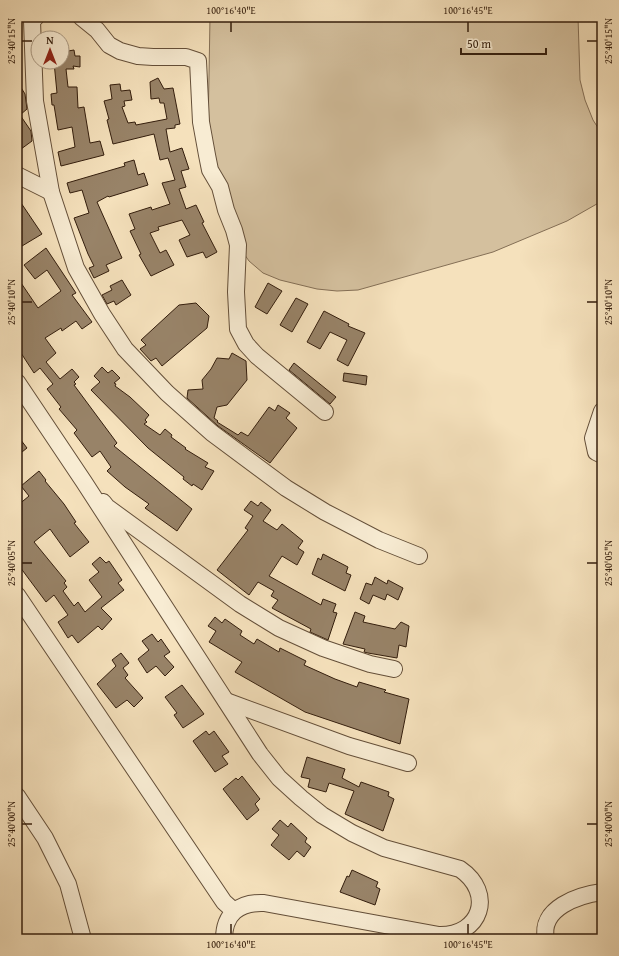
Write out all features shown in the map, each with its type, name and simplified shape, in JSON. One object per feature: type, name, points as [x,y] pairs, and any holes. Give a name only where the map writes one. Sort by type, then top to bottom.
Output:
[{"type":"street","points":[[36,17],[32,21],[35,101],[51,192],[76,268],[102,314],[125,349],[166,393],[212,433],[286,488],[325,512],[379,540],[419,556]]},
{"type":"street","points":[[81,17],[97,30],[109,45],[120,51],[145,56],[169,58],[186,57],[198,61],[201,122],[210,170],[220,187],[238,245],[236,292],[238,329],[246,344],[257,356],[325,412]]},
{"type":"street","points":[[17,175],[51,192]]},
{"type":"street","points":[[17,382],[84,482],[260,754],[280,778],[322,815],[352,833],[384,848],[460,869],[469,876],[476,885],[480,896],[476,917],[469,926],[460,932],[450,935],[439,935],[264,903],[253,903],[243,905],[234,911],[228,919],[224,929],[224,939]]},
{"type":"street","points":[[602,411],[593,438],[596,452],[602,455]]},
{"type":"street","points":[[84,482],[107,507],[240,604],[259,616],[279,628],[323,648],[370,664],[394,669]]},
{"type":"street","points":[[17,595],[224,902],[234,911]]},
{"type":"street","points":[[226,701],[349,746],[408,763]]},
{"type":"street","points":[[17,796],[45,838],[68,884],[83,939]]},
{"type":"street","points":[[546,939],[544,933],[547,922],[557,909],[580,897],[602,892]]},
{"type":"shaded area","points":[[210,17],[578,17],[580,80],[585,100],[593,120],[602,134],[602,201],[567,221],[493,252],[358,290],[337,291],[317,289],[280,280],[263,273],[249,261],[238,245],[208,134]]},
{"type":"building","points":[[74,50],[75,56],[80,56],[80,67],[73,66],[74,69],[70,69],[70,51]]},
{"type":"building","points":[[55,70],[66,70],[68,87],[77,87],[78,108],[84,107],[90,143],[100,141],[104,155],[61,166],[58,152],[75,147],[72,127],[58,130],[51,94],[57,93]]},
{"type":"building","points":[[158,78],[164,89],[173,88],[180,124],[175,125],[175,128],[166,129],[170,152],[182,148],[189,169],[181,171],[186,187],[179,189],[186,209],[196,205],[204,222],[202,223],[217,252],[206,258],[203,252],[187,257],[179,240],[190,235],[182,220],[158,227],[159,230],[150,233],[160,253],[166,250],[174,265],[151,276],[139,255],[141,254],[130,231],[135,229],[129,214],[151,207],[152,210],[170,204],[162,183],[175,180],[168,158],[160,160],[154,134],[113,144],[107,120],[109,119],[104,101],[112,99],[110,85],[120,84],[121,91],[130,90],[132,100],[124,101],[125,106],[122,107],[128,123],[135,122],[136,125],[167,119],[164,103],[160,103],[159,98],[151,99],[150,82]]},
{"type":"building","points":[[17,81],[25,94],[27,109],[20,115],[31,131],[32,141],[17,152]]},
{"type":"building","points":[[134,160],[138,175],[144,173],[148,185],[109,197],[108,196],[97,202],[122,258],[106,265],[109,271],[94,278],[89,268],[94,266],[74,218],[89,213],[82,190],[70,193],[67,183],[125,166],[124,163]]},
{"type":"building","points":[[17,197],[42,234],[17,249]]},
{"type":"building","points":[[46,248],[76,293],[72,295],[92,322],[82,329],[76,321],[62,331],[61,328],[45,338],[56,353],[46,362],[60,379],[72,369],[79,377],[74,382],[76,384],[74,385],[117,443],[114,446],[192,509],[177,531],[145,508],[149,504],[125,487],[107,471],[111,467],[100,451],[92,457],[74,433],[77,430],[59,409],[61,407],[47,389],[53,384],[40,368],[34,373],[21,353],[17,356],[17,277],[38,308],[61,291],[47,270],[35,279],[24,265]]},
{"type":"building","points":[[122,280],[131,295],[116,305],[114,301],[107,304],[102,295],[112,290],[110,286]]},
{"type":"building","points":[[268,283],[282,291],[267,314],[255,307]]},
{"type":"building","points":[[296,298],[308,304],[292,332],[280,325]]},
{"type":"building","points":[[196,303],[209,316],[207,328],[162,366],[156,358],[151,361],[140,349],[146,345],[141,340],[179,305]]},
{"type":"building","points":[[324,311],[349,324],[348,326],[365,333],[348,366],[337,360],[347,340],[330,332],[320,349],[307,342]]},
{"type":"building","points":[[232,353],[246,361],[247,380],[227,405],[217,407],[214,418],[218,421],[217,422],[238,435],[241,432],[248,436],[269,407],[275,411],[278,405],[290,413],[286,418],[297,428],[270,463],[218,426],[187,398],[188,390],[203,389],[202,380],[211,369],[217,358],[229,359]]},
{"type":"building","points":[[294,363],[336,397],[330,404],[289,370]]},
{"type":"building","points":[[102,367],[108,373],[112,370],[120,378],[114,383],[116,384],[115,386],[130,397],[149,415],[145,420],[147,422],[144,424],[160,435],[165,429],[172,435],[171,437],[186,448],[185,449],[208,463],[205,467],[214,471],[202,490],[193,484],[192,486],[183,479],[184,477],[148,448],[91,390],[100,382],[94,376]]},
{"type":"building","points":[[344,373],[367,376],[366,385],[343,381]]},
{"type":"building","points":[[17,435],[27,448],[17,456]]},
{"type":"building","points":[[39,471],[46,480],[45,481],[64,504],[76,522],[74,523],[89,542],[70,557],[50,529],[34,542],[66,581],[64,583],[67,587],[63,591],[74,606],[78,602],[85,612],[102,597],[89,580],[99,572],[92,564],[100,557],[106,563],[109,561],[122,580],[118,583],[124,590],[101,608],[112,619],[102,630],[98,626],[78,643],[72,635],[68,638],[58,622],[68,615],[54,595],[46,602],[17,563],[17,506],[29,496],[21,486]]},
{"type":"building","points":[[251,501],[258,506],[261,502],[271,510],[263,521],[277,530],[282,524],[303,541],[298,548],[304,552],[297,565],[282,556],[269,576],[321,605],[323,599],[336,604],[333,612],[337,613],[328,640],[310,632],[311,629],[272,608],[278,600],[271,596],[274,591],[258,582],[249,595],[217,570],[248,530],[245,528],[253,516],[244,510]]},
{"type":"building","points":[[323,554],[348,567],[346,573],[351,575],[345,591],[312,574],[318,558],[321,560]]},
{"type":"building","points":[[375,577],[387,584],[388,580],[403,588],[398,600],[387,594],[385,600],[373,595],[369,604],[360,599],[366,583],[372,585]]},
{"type":"building","points":[[355,612],[365,616],[363,622],[395,629],[401,622],[409,626],[406,647],[399,645],[397,658],[364,652],[365,649],[343,644]]},
{"type":"building","points":[[215,617],[222,623],[225,619],[242,631],[240,635],[254,644],[257,639],[279,652],[280,648],[306,661],[304,665],[335,679],[357,687],[359,682],[386,690],[384,692],[409,699],[400,744],[305,712],[235,672],[242,662],[209,642],[216,631],[208,626]]},
{"type":"building","points":[[152,634],[158,642],[161,639],[170,652],[164,656],[174,667],[165,676],[156,666],[147,673],[138,659],[149,650],[142,641]]},
{"type":"building","points":[[121,653],[129,663],[123,668],[128,675],[125,678],[143,698],[134,707],[127,700],[116,708],[97,684],[116,666],[112,660]]},
{"type":"building","points":[[182,685],[204,714],[183,728],[174,715],[177,713],[165,697]]},
{"type":"building","points":[[206,731],[209,735],[214,731],[229,752],[222,756],[228,764],[215,772],[193,741]]},
{"type":"building","points":[[307,757],[345,769],[342,778],[359,787],[361,782],[389,792],[388,796],[394,799],[383,831],[345,814],[354,791],[329,783],[326,792],[308,787],[310,779],[301,777]]},
{"type":"building","points":[[242,776],[260,799],[255,804],[259,810],[247,820],[223,789],[236,778],[238,780]]},
{"type":"building","points":[[280,820],[288,827],[291,823],[307,838],[305,842],[311,847],[304,857],[297,851],[289,860],[271,845],[279,835],[272,829]]},
{"type":"building","points":[[352,870],[378,882],[376,887],[380,889],[375,905],[340,892],[347,876],[349,877]]}]
